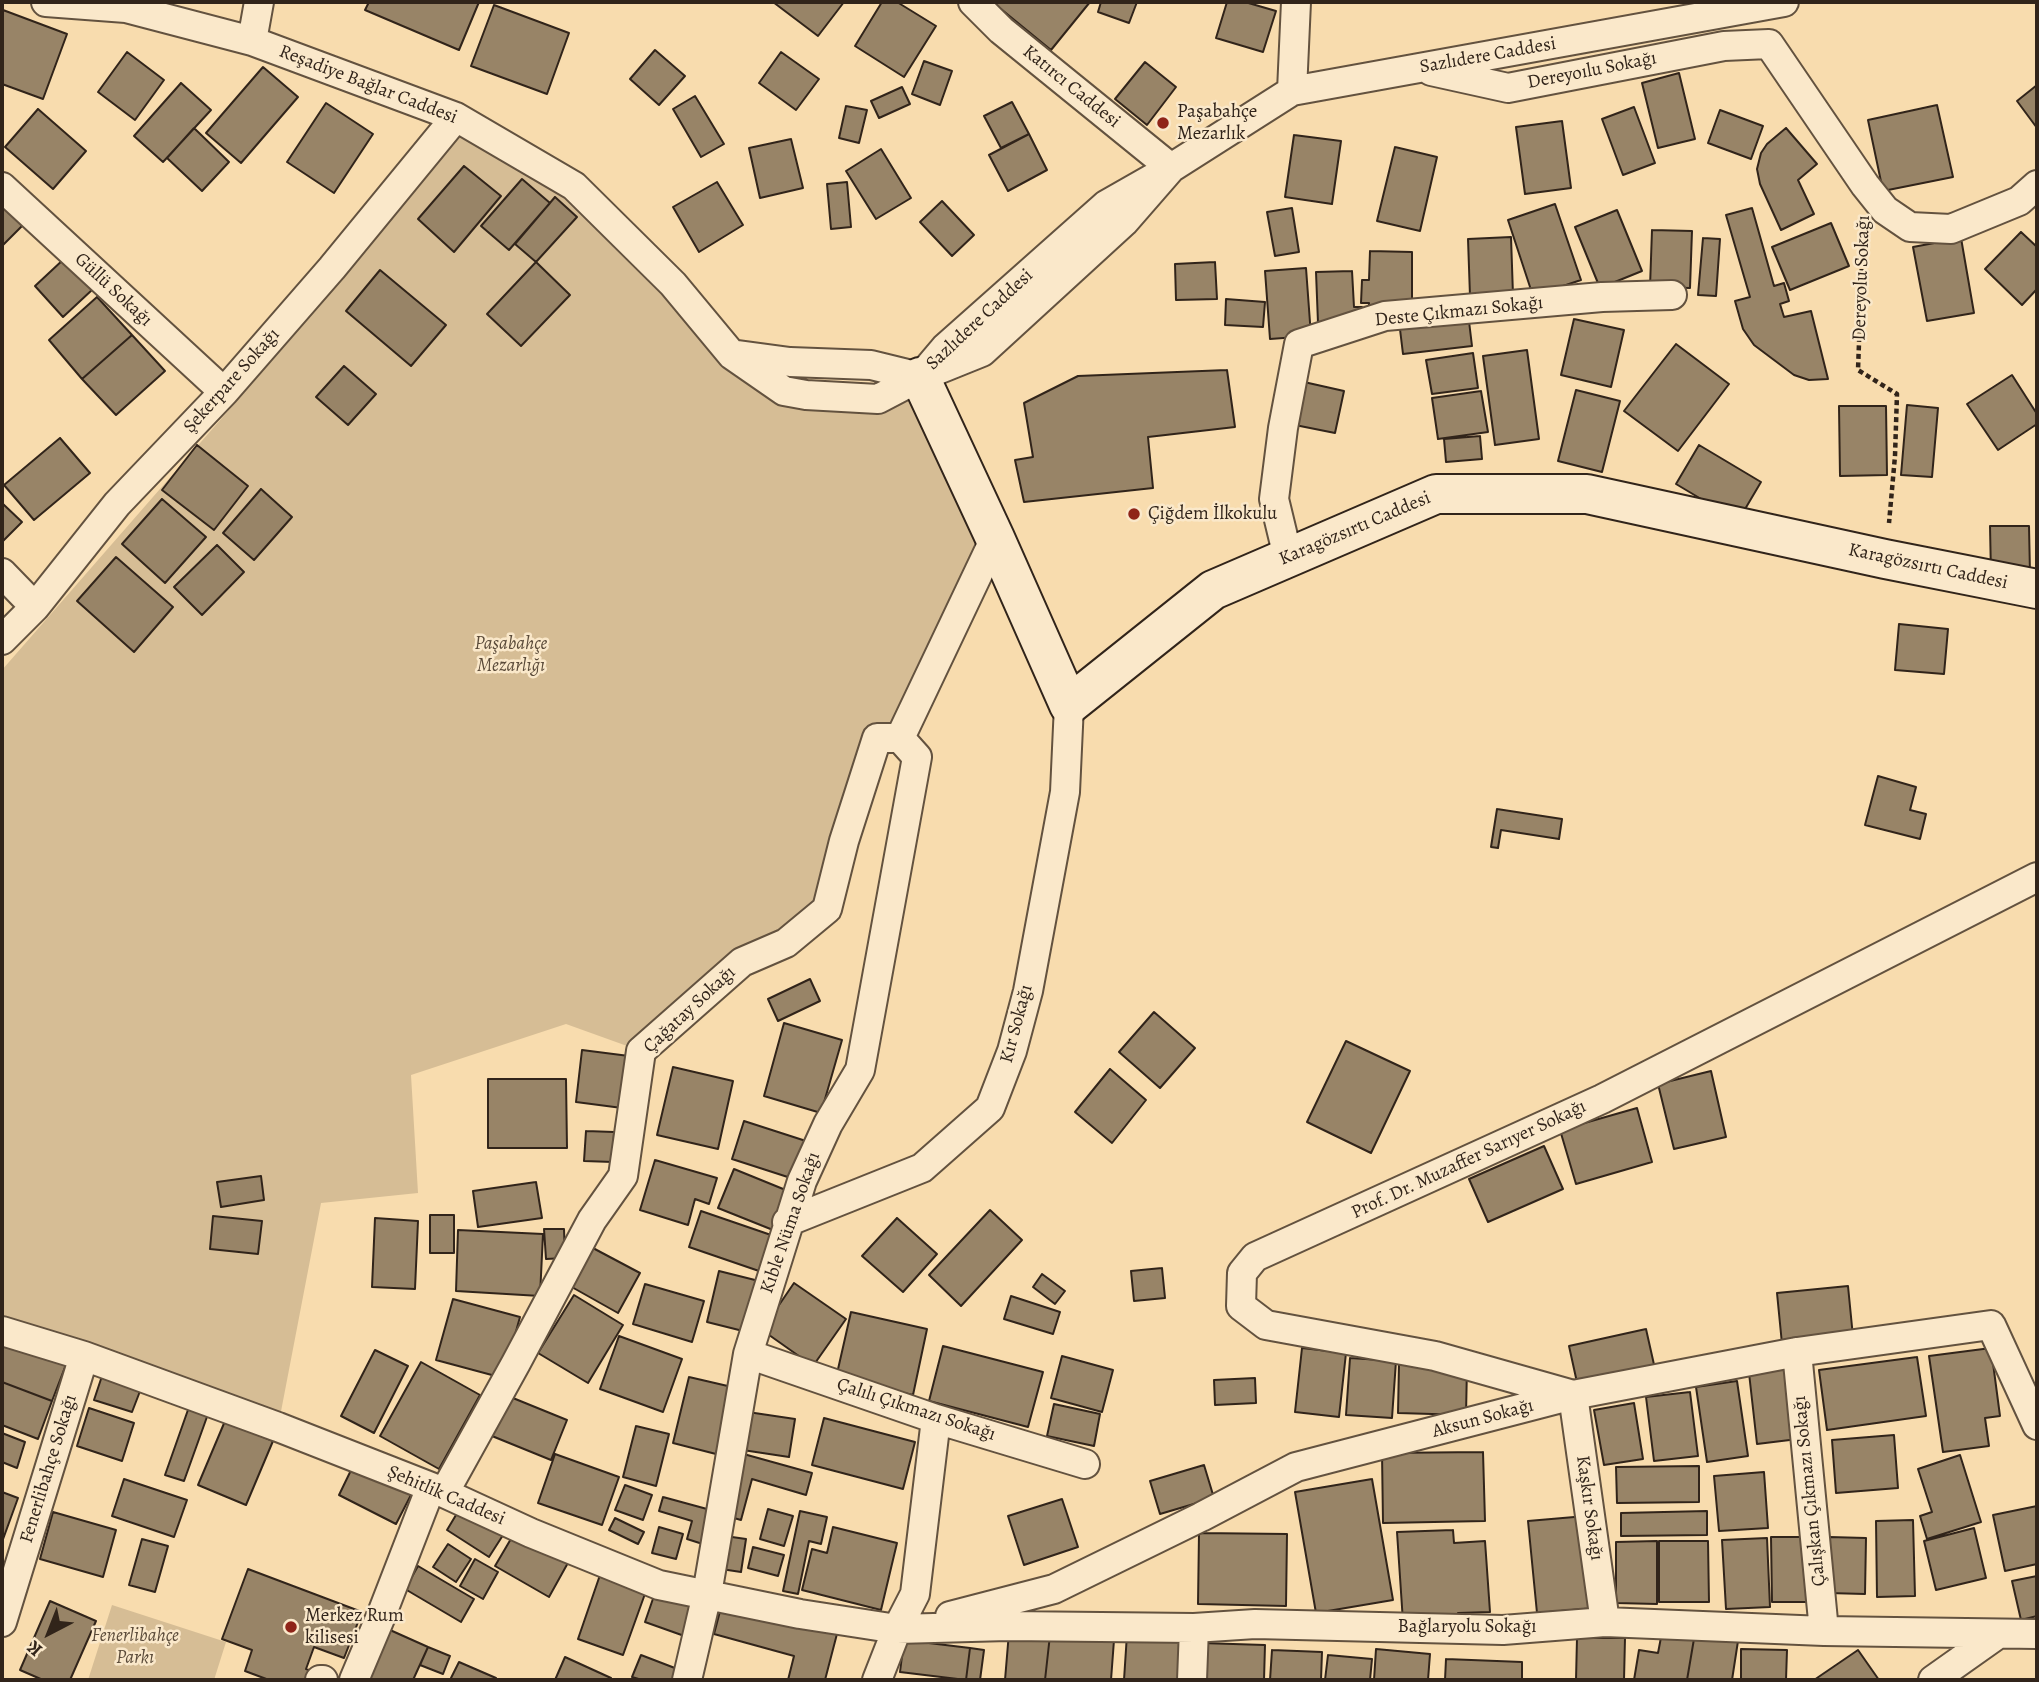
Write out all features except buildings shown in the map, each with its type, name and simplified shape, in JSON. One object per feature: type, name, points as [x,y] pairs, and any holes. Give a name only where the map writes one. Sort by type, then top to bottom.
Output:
[{"type":"street","name":"Reşadiye Bağlar Caddesi","points":[[46,2],[126,8],[253,41],[456,117],[575,186],[673,284],[732,355],[784,391],[806,395],[878,399],[920,377]]},
{"type":"street","points":[[253,41],[259,2]]},
{"type":"street","name":"Katırcı Caddesi","points":[[973,2],[1001,30],[1171,168]]},
{"type":"street","points":[[1292,92],[1296,2]]},
{"type":"street","name":"Sazlıdere Caddesi","points":[[920,377],[945,348],[1106,205],[1171,168],[1292,92],[1784,2]]},
{"type":"street","name":"Dereyoılu Sokağı","points":[[1417,68],[1508,88],[1724,46],[1769,44]]},
{"type":"street","name":"Dereyolu Sokağı","points":[[1769,44],[1865,185],[1885,209],[1910,227],[1951,229],[2019,201],[2037,185]]},
{"type":"street","name":"Şekerpare Sokağı","points":[[2,640],[35,607],[117,504],[224,393],[332,268],[456,117]]},
{"type":"street","name":"Güllü Sokağı","points":[[2,187],[224,393]]},
{"type":"street","name":"Deste Çıkmazı Sokağı","points":[[1288,557],[1275,499],[1283,428],[1299,344],[1385,316],[1602,297],[1672,295]]},
{"type":"street","points":[[920,377],[1069,705]]},
{"type":"street","name":"Karagözsırtı Caddesi","points":[[1069,705],[1213,590],[1436,494],[1587,494],[2037,589]]},
{"type":"street","points":[[900,738],[995,538]]},
{"type":"street","points":[[2,573],[35,607]]},
{"type":"street","name":"Kır Sokağı","points":[[788,1222],[922,1168],[990,1108],[1012,1051],[1028,990],[1065,792],[1069,705]]},
{"type":"street","name":"Çağatay Sokağı","points":[[354,1680],[437,1490],[592,1220],[623,1176],[641,1052],[742,962],[786,943],[827,909],[844,841],[877,738],[900,738]]},
{"type":"street","name":"Kıble Nüma Sokağı","points":[[687,1680],[707,1594],[748,1354],[802,1181],[828,1124],[860,1070],[916,757],[900,738]]},
{"type":"street","name":"Prof. Dr. Muzaffer Sarıyer Sokağı","points":[[1573,1395],[1435,1356],[1266,1325],[1241,1306],[1242,1273],[1255,1257],[1602,1099],[2037,877]]},
{"type":"street","name":"Aksun Sokağı","points":[[897,1629],[1054,1589],[1296,1467],[1573,1395],[1797,1352],[1991,1325],[2037,1425]]},
{"type":"street","name":"Şehitlik Caddesi","points":[[2,1331],[83,1356],[278,1427],[437,1490],[531,1533],[659,1585],[800,1614],[897,1629]]},
{"type":"street","name":"Çalışkan Çıkmazı Sokağı","points":[[1797,1352],[1824,1631]]},
{"type":"street","name":"Çalılı Çıkmazı Sokağı","points":[[748,1354],[936,1419],[1085,1464]]},
{"type":"street","name":"Fenerlibahçe Sokağı","points":[[2,1622],[83,1356]]},
{"type":"street","name":"Kaşkır Sokağı","points":[[1573,1395],[1605,1622]]},
{"type":"street","points":[[877,1680],[897,1629],[915,1594],[936,1419]]},
{"type":"street","name":"Bağlaryolu Sokağı","points":[[897,1629],[1008,1626],[1194,1628],[1255,1624],[1503,1630],[1605,1622],[1824,1631],[2037,1634]]},
{"type":"street","points":[[1192,1680],[1194,1628]]},
{"type":"street","points":[[1933,1680],[1998,1634]]},
{"type":"path","name":"Dereyolu Sokağı","points":[[1865,185],[1858,370],[1897,394],[1895,456],[1885,559]]},
{"type":"green space","name":"Paşabahçe Mezarlığı","points":[[456,117],[574,186],[784,391],[878,399],[920,377],[995,538],[817,899],[786,943],[641,1051],[566,1024],[411,1075],[418,1193],[321,1203],[278,1427],[2,1332],[2,670],[235,403]]},
{"type":"green space","name":"Fenerlibahçe Parkı","points":[[112,1605],[226,1642],[214,1680],[88,1680]]},
{"type":"place","name":"Paşabahçe Mezarlık","points":[[1163,123]]},
{"type":"place","name":"Çiğdem İlkokulu","points":[[1134,514]]},
{"type":"place","name":"Merkez Rum kilisesi","points":[[291,1627]]}]
